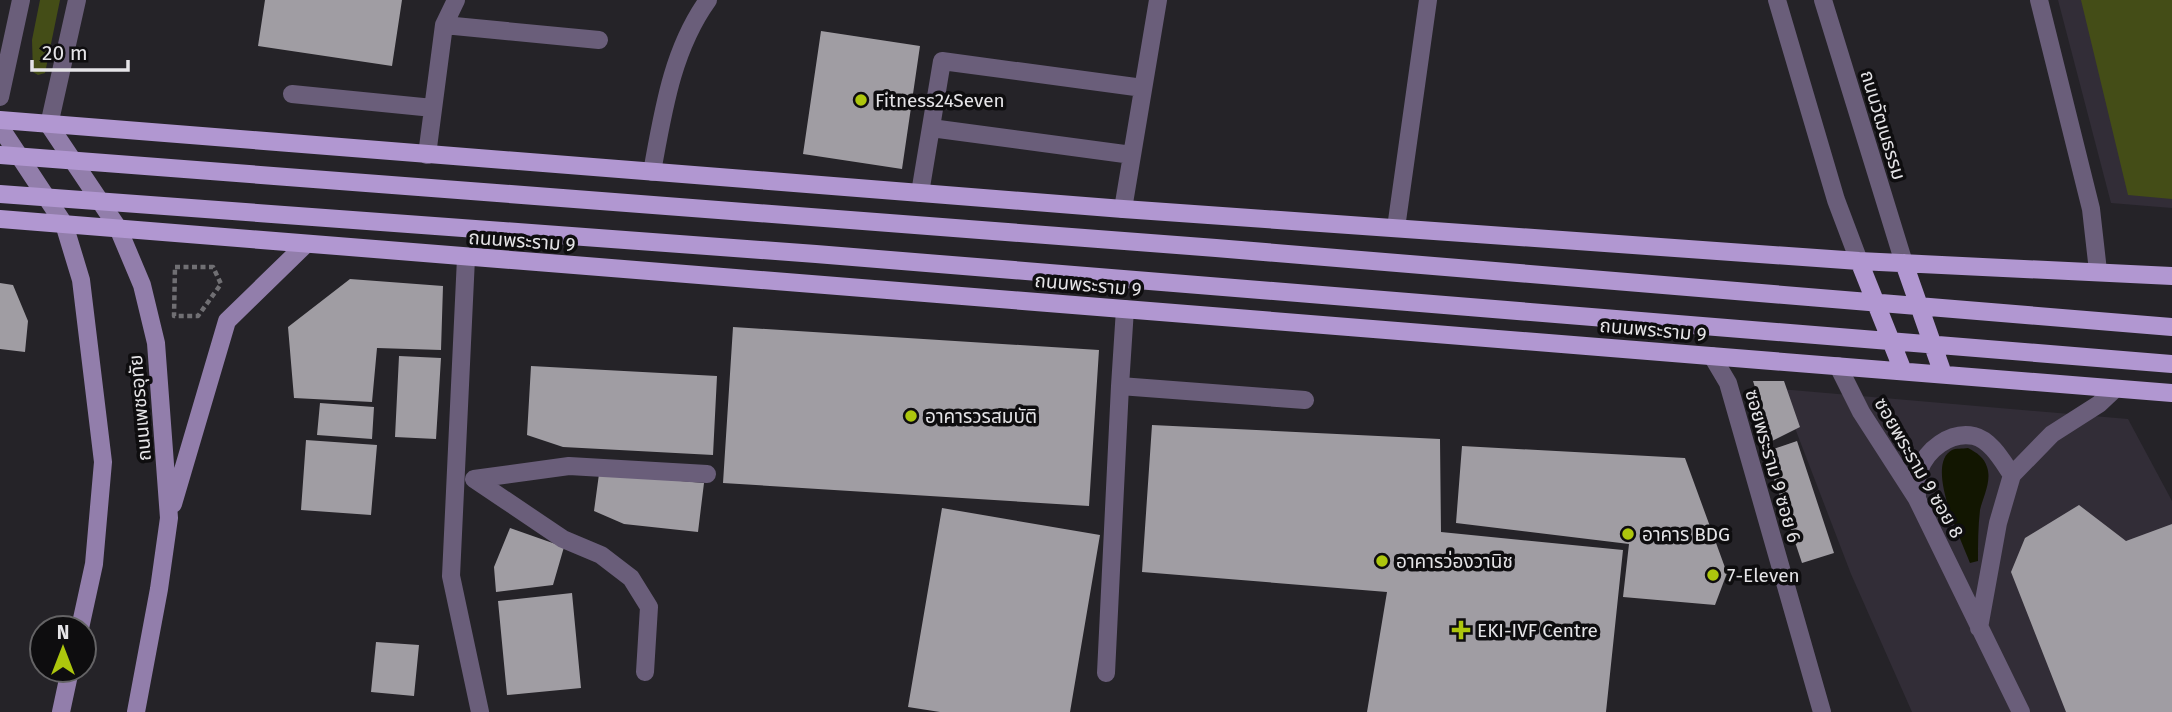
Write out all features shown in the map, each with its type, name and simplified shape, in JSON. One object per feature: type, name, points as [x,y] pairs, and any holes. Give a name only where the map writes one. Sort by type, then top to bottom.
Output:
[{"type":"main road","points":[[0,120],[1123,209],[1859,261],[2172,276]]},
{"type":"main road","name":"ถนนเพชรอุทัย","points":[[49,125],[118,228],[142,285],[156,343],[169,518],[136,712]]},
{"type":"main road","points":[[0,127],[64,224],[81,280],[103,462],[94,564],[83,614]]},
{"type":"main road","points":[[0,155],[1216,248],[2172,327]]},
{"type":"main road","name":"ถนนพระราม 9","points":[[0,194],[830,255],[2172,364]]},
{"type":"main road","name":"ถนนพระราม 9","points":[[0,219],[2172,393]]},
{"type":"main road","points":[[169,518],[227,321],[306,244]]},
{"type":"main road","points":[[1859,261],[1903,371]]},
{"type":"main road","points":[[1904,263],[1943,374]]},
{"type":"main road","points":[[61,712],[67,684]]},
{"type":"street","points":[[0,97],[21,0]]},
{"type":"street","points":[[49,125],[77,0]]},
{"type":"street","points":[[427,155],[444,25],[456,0]]},
{"type":"street","points":[[652,172],[675,63],[696,17],[708,0]]},
{"type":"street","points":[[1123,209],[1158,0]]},
{"type":"street","points":[[1396,228],[1428,0]]},
{"type":"street","points":[[1777,0],[1836,200],[1859,261]]},
{"type":"street","name":"ถนนวัฒนธรรม","points":[[1824,0],[1904,263]]},
{"type":"street","points":[[2039,0],[2091,209],[2098,271]]},
{"type":"street","points":[[444,25],[599,40]]},
{"type":"street","points":[[920,193],[942,61],[1143,88]]},
{"type":"street","points":[[292,94],[433,108]]},
{"type":"street","points":[[931,128],[1132,155]]},
{"type":"street","points":[[466,258],[451,576],[480,712]]},
{"type":"street","points":[[1106,673],[1125,309]]},
{"type":"street","name":"ซอยพระราม 9 ซอย 6","points":[[1712,356],[1728,383],[1822,712]]},
{"type":"street","name":"ซอยพระราม 9 ซอย 8","points":[[1839,366],[1861,412],[1917,499],[2021,712]]},
{"type":"street","points":[[1121,386],[1305,400]]},
{"type":"street","name":"ซอยพระราม 9 ซอย 8","points":[[1979,628],[1998,523],[2012,475],[2052,435],[2099,404],[2115,389]]},
{"type":"street","points":[[1917,499],[1918,473],[1928,453],[1951,437],[1975,436],[1996,452],[2012,475]]},
{"type":"street","points":[[474,479],[569,466],[707,474]]},
{"type":"street","points":[[456,473],[474,479],[564,539],[601,555],[631,578],[649,607],[645,672]]},
{"type":"path","points":[[175,267],[214,267],[221,284],[198,316],[174,316],[175,267]]},
{"type":"shaded area","points":[[2058,0],[2172,0],[2172,208],[2111,203]]},
{"type":"shaded area","points":[[1780,389],[2128,419],[2172,501],[2172,712],[1912,712],[1851,574]]},
{"type":"shaded area","points":[[1968,448],[1984,461],[1988,472],[1980,510],[1978,561],[1970,563],[1947,504],[1942,471],[1944,458],[1952,450]]},
{"type":"green space","points":[[40,0],[60,0],[45,73],[38,75],[33,72],[32,40]]},
{"type":"green space","points":[[2081,0],[2172,0],[2172,199],[2128,195]]},
{"type":"building","points":[[265,0],[402,0],[392,66],[258,46]]},
{"type":"building","name":"Fitness24Seven","points":[[821,31],[920,46],[902,169],[803,154]]},
{"type":"building","points":[[350,279],[443,286],[441,350],[377,348],[372,402],[294,398],[288,327]]},
{"type":"building","points":[[0,283],[13,285],[28,321],[25,352],[0,349]]},
{"type":"building","name":"อาคารวรสมบัติ","points":[[733,327],[1099,350],[1089,506],[723,483]]},
{"type":"building","points":[[399,356],[441,358],[436,439],[395,437]]},
{"type":"building","points":[[531,366],[717,376],[713,455],[563,447],[527,435]]},
{"type":"building","points":[[1753,381],[1784,381],[1800,427],[1772,441]]},
{"type":"building","points":[[320,403],[374,407],[372,439],[317,435]]},
{"type":"building","name":"อาคารว่องวานิช","points":[[1152,425],[1440,439],[1441,532],[1623,550],[1606,712],[1367,712],[1387,592],[1142,572]]},
{"type":"building","points":[[306,440],[377,445],[371,515],[301,510]]},
{"type":"building","points":[[1797,441],[1834,553],[1802,563],[1765,452]]},
{"type":"building","name":"อาคาร BDG","points":[[1462,446],[1685,458],[1727,573],[1715,605],[1623,597],[1629,544],[1456,523]]},
{"type":"building","points":[[599,474],[704,483],[698,532],[624,524],[594,511]]},
{"type":"building","points":[[2079,505],[2126,541],[2172,524],[2172,712],[2066,712],[2011,572],[2025,538]]},
{"type":"building","points":[[942,508],[1100,535],[1070,712],[940,712],[908,707]]},
{"type":"building","points":[[510,528],[564,547],[553,585],[496,592],[494,567]]},
{"type":"building","points":[[572,593],[581,688],[507,695],[498,601]]},
{"type":"building","points":[[376,642],[419,645],[414,696],[371,692]]},
{"type":"place","name":"Fitness24Seven","points":[[861,100]]},
{"type":"place","name":"อาคารวรสมบัติ","points":[[911,416]]},
{"type":"place","name":"อาคาร BDG","points":[[1628,534]]},
{"type":"place","name":"อาคารว่องวานิช","points":[[1382,561]]},
{"type":"place","name":"7-Eleven","points":[[1713,575]]},
{"type":"place","name":"EKI-IVF Centre","points":[[1461,630]]}]
